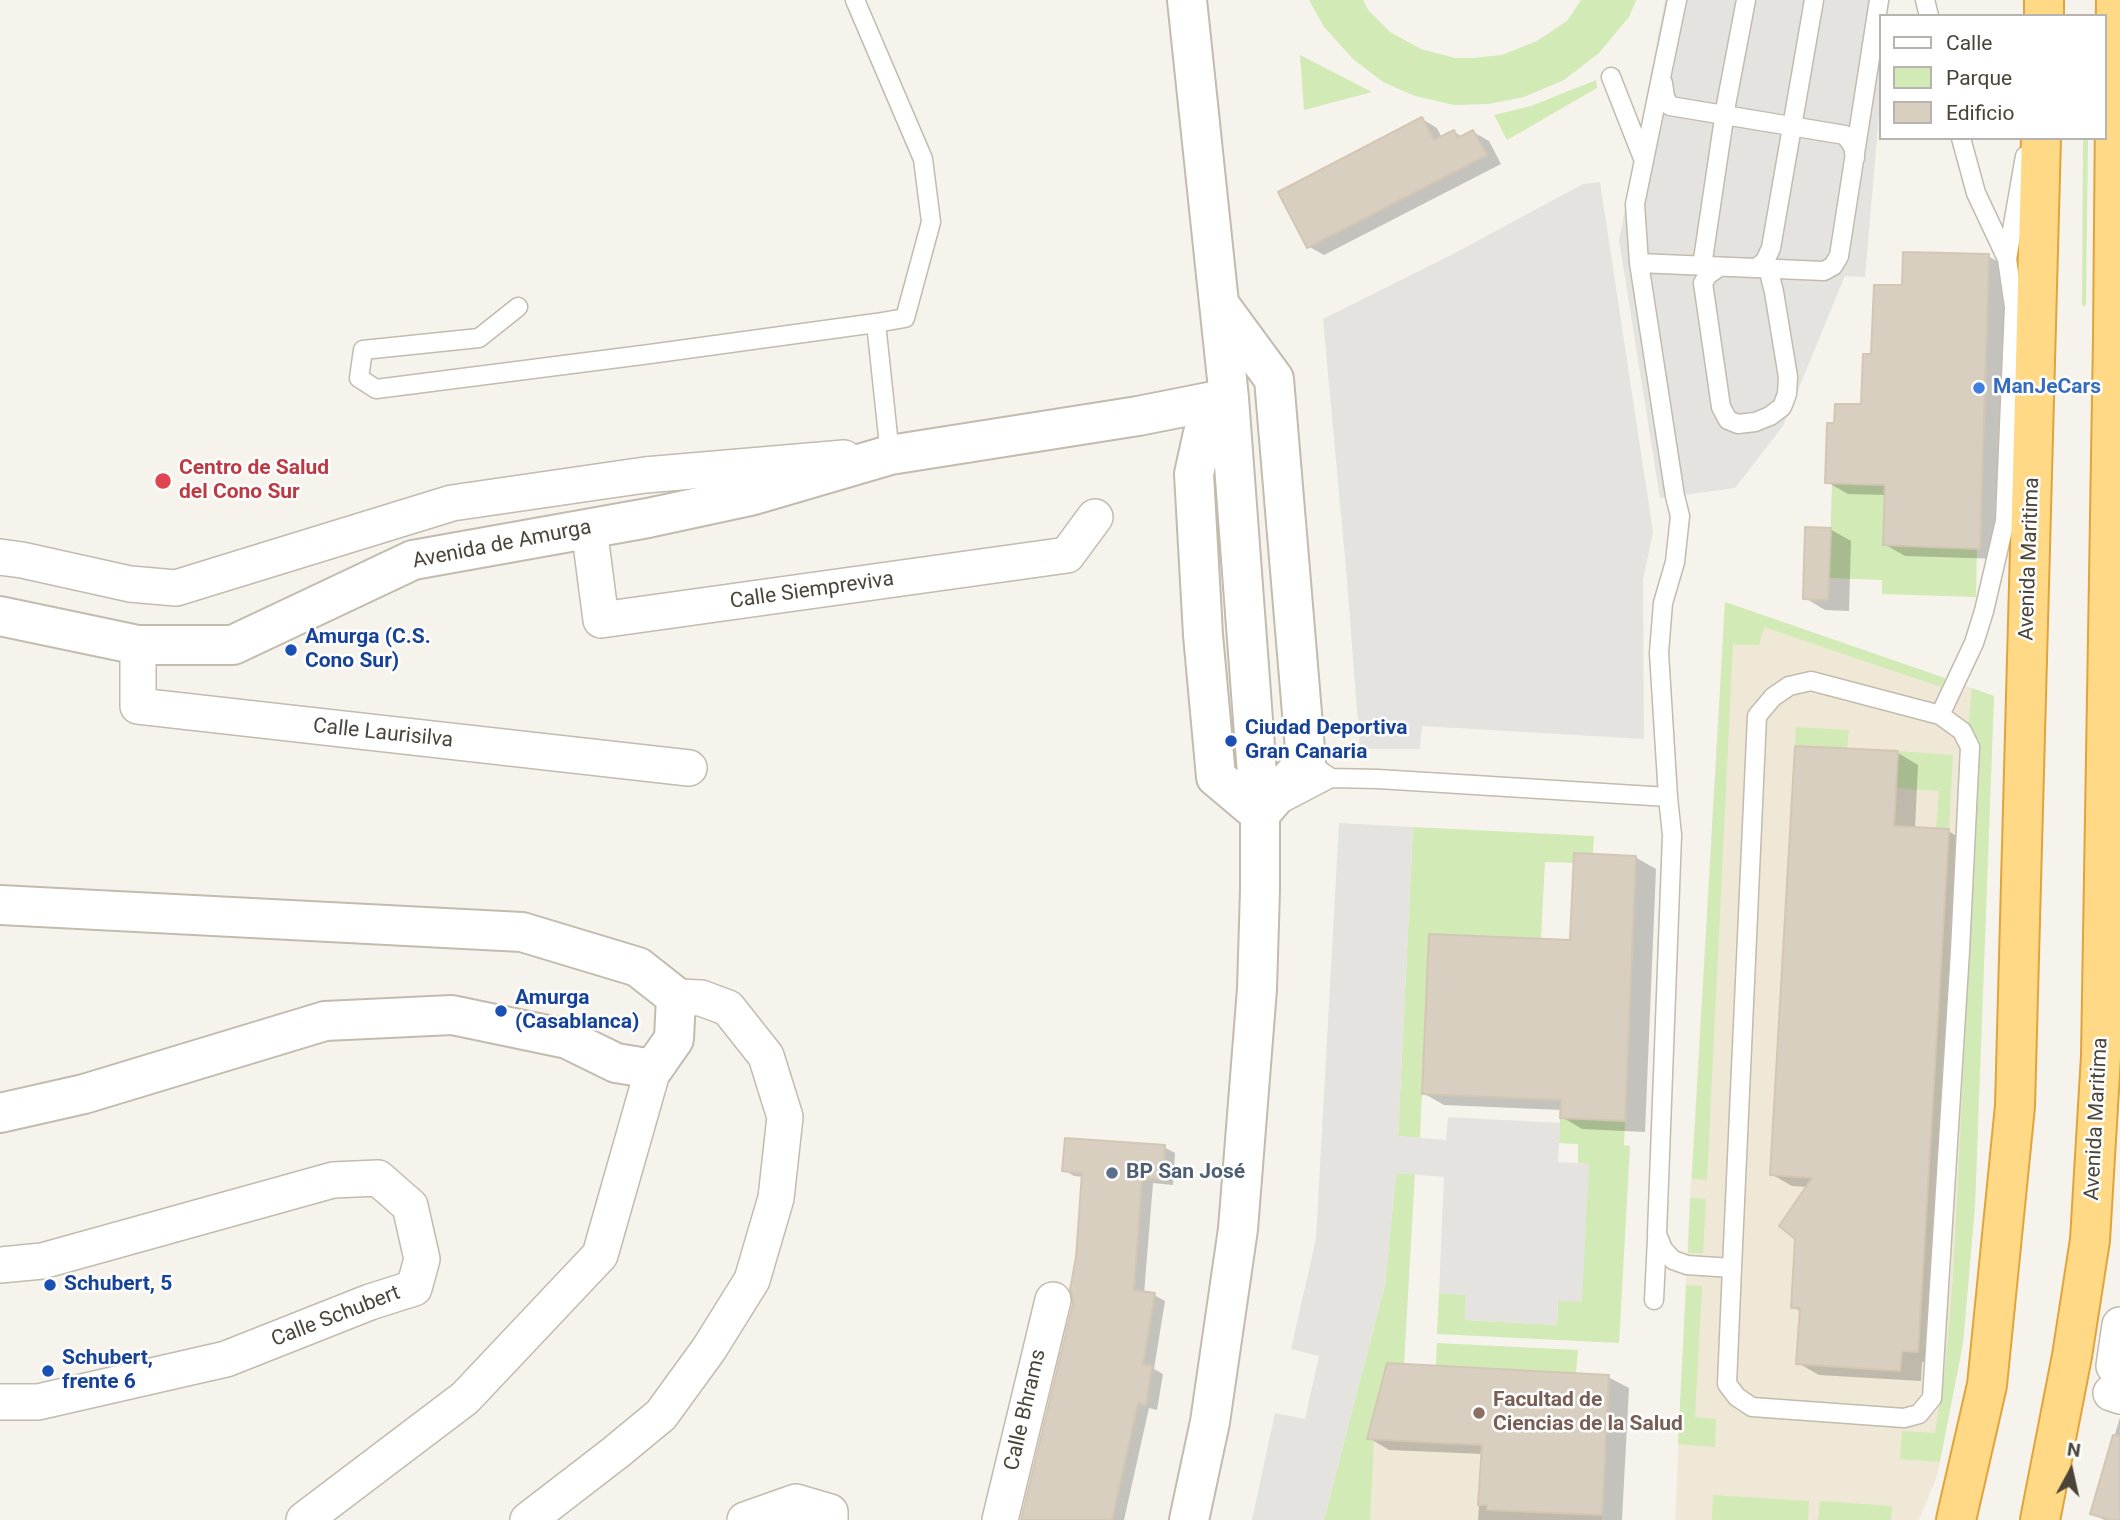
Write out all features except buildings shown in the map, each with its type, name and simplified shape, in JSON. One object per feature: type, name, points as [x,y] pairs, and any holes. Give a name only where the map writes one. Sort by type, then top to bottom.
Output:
[{"type":"highway","name":"Avenida Maritima","points":[[2040,1520],[2072,1356],[2090,1240],[2101,1042],[2116,0]]},
{"type":"highway","name":"Avenida Maritima","points":[[1956,1520],[1987,1385],[2014,1106],[2041,140]]},
{"type":"highway","points":[[2090,1240],[2120,1176]]},
{"type":"street","points":[[1187,0],[1229,398],[1260,814],[1257,989],[1238,1229],[1210,1422],[1189,1520]]},
{"type":"street","points":[[1218,302],[1274,379],[1319,770],[1260,814]]},
{"type":"street","points":[[1229,398],[1281,456]]},
{"type":"street","points":[[1229,398],[1203,433],[1194,474],[1203,635],[1216,778],[1260,814]]},
{"type":"street","name":"Avenida de Amurga","points":[[0,557],[130,584],[176,588],[452,503],[645,475],[890,455],[1138,416],[1229,398]]},
{"type":"street","points":[[1138,416],[1178,438],[1194,474]]},
{"type":"street","name":"Avenida de Amurga","points":[[0,617],[138,645],[233,645],[413,560],[648,518],[750,496],[890,455]]},
{"type":"street","name":"Calle Siempreviva","points":[[589,528],[601,620],[1067,555],[1095,517]]},
{"type":"street","name":"Calle Laurisilva","points":[[138,645],[138,706],[690,768]]},
{"type":"street","points":[[0,905],[522,932],[638,967],[676,997],[701,998],[728,1008],[766,1056],[785,1117],[776,1198],[752,1280],[709,1349],[661,1415],[528,1520]]},
{"type":"street","points":[[304,1520],[465,1398],[600,1255],[653,1069],[674,1039],[676,997]]},
{"type":"street","points":[[0,1113],[84,1094],[325,1021],[452,1015],[567,1039],[616,1063],[653,1069]]},
{"type":"street","name":"Calle Schubert","points":[[0,1265],[42,1261],[333,1180],[378,1178],[410,1206],[422,1259],[414,1288],[370,1302],[226,1359],[38,1402],[0,1402]]},
{"type":"street","name":"Calle Bhrams","points":[[1000,1520],[1053,1300]]},
{"type":"street","points":[[2115,1385],[2120,1325]]},
{"type":"street","points":[[745,1520],[796,1502],[830,1516]]},
{"type":"lane","points":[[518,307],[479,338],[363,350],[359,378],[376,389],[905,318],[931,222],[923,159],[855,0]]},
{"type":"lane","points":[[1654,1300],[1672,835],[1659,653],[1662,603],[1675,562],[1680,516],[1639,263],[1636,204],[1677,0]]},
{"type":"lane","points":[[1746,0],[1705,242],[1721,407],[1728,420],[1738,424],[1755,422],[1770,416],[1782,407],[1787,394],[1788,377],[1771,279],[1769,272],[1760,268]]},
{"type":"lane","points":[[1760,268],[1771,248],[1814,0]]},
{"type":"lane","points":[[1639,263],[1708,272],[1760,268],[1824,271],[1833,265],[1839,256],[1879,0]]},
{"type":"lane","points":[[1662,74],[1665,97],[1670,106],[1845,135],[1850,140],[1855,158]]},
{"type":"lane","points":[[1611,77],[1644,161]]},
{"type":"lane","points":[[1940,715],[1974,643],[2005,522],[2014,307],[2007,259],[1976,194],[1962,140]]},
{"type":"lane","points":[[2007,259],[2027,140]]},
{"type":"lane","points":[[1639,263],[1678,260],[1697,251],[1705,242]]},
{"type":"lane","points":[[876,323],[890,455]]},
{"type":"lane","points":[[2007,465],[2032,511]]},
{"type":"lane","points":[[645,475],[664,494],[648,518]]},
{"type":"lane","points":[[1811,681],[1940,715],[1962,731],[1970,747],[1933,1398],[1919,1414],[1904,1418],[1752,1407],[1744,1402],[1727,1384],[1732,1268],[1757,716],[1773,697],[1789,687],[1811,681]]},
{"type":"lane","points":[[1319,770],[1668,797]]},
{"type":"lane","points":[[1657,1234],[1663,1249],[1673,1260],[1687,1265],[1732,1268]]},
{"type":"shaded area","points":[[1665,0],[1890,0],[1887,14],[1878,14],[1878,127],[1865,277],[1845,276],[1783,426],[1735,488],[1660,498],[1619,240]]},
{"type":"shaded area","points":[[1600,182],[1653,532],[1643,580],[1644,739],[1422,726],[1420,749],[1360,749],[1323,319],[1453,254],[1583,184]]},
{"type":"shaded area","points":[[1725,602],[1994,696],[1975,1206],[1963,1343],[1937,1476],[1919,1520],[1675,1520],[1690,1198]]},
{"type":"shaded area","points":[[1339,823],[1413,827],[1398,1136],[1446,1140],[1448,1117],[1560,1123],[1558,1162],[1589,1164],[1582,1302],[1558,1301],[1557,1325],[1465,1320],[1466,1295],[1439,1293],[1444,1177],[1396,1173],[1385,1284],[1324,1520],[1252,1520],[1275,1413],[1305,1419],[1319,1356],[1291,1349],[1316,1239]]},
{"type":"shaded area","name":"Facultad de Ciencias de la Salud","points":[[1365,1361],[1609,1375],[1602,1520],[1324,1520]]},
{"type":"green space","points":[[1309,0],[1363,0],[1368,10],[1390,32],[1421,49],[1455,58],[1473,58],[1502,55],[1537,41],[1567,21],[1581,0],[1636,0],[1629,17],[1599,53],[1564,80],[1524,97],[1489,104],[1454,105],[1415,96],[1383,82],[1353,59],[1324,27]]},
{"type":"green space","points":[[1300,55],[1372,92],[1304,110]]},
{"type":"green space","points":[[1596,80],[1597,88],[1507,140],[1494,115],[1531,106]]},
{"type":"green space","points":[[2083,140],[2088,140],[2086,304],[2084,307]]},
{"type":"green space","points":[[1832,483],[1885,485],[1883,545],[1977,548],[1976,597],[1882,594],[1882,580],[1829,578]]},
{"type":"green space","points":[[1725,602],[1945,678],[1941,687],[1764,627],[1759,645],[1733,644],[1707,1180],[1692,1179]]},
{"type":"green space","points":[[1972,688],[1994,696],[1975,1206],[1963,1343],[1940,1462],[1900,1459],[1902,1431],[1935,1433],[1945,1369],[1953,1277],[1980,740],[1968,728]]},
{"type":"green space","points":[[1796,727],[1849,730],[1847,749],[1795,746]]},
{"type":"green space","points":[[1898,751],[1953,755],[1949,829],[1936,829],[1939,791],[1896,788]]},
{"type":"green space","points":[[1413,827],[1594,836],[1593,854],[1574,853],[1574,863],[1545,862],[1541,939],[1429,934],[1420,1138],[1398,1136]]},
{"type":"green space","points":[[1560,1118],[1625,1121],[1624,1145],[1630,1146],[1619,1343],[1437,1334],[1439,1293],[1466,1295],[1465,1320],[1557,1325],[1558,1301],[1589,1164],[1578,1163],[1578,1144],[1559,1143]]},
{"type":"green space","points":[[1396,1173],[1415,1174],[1404,1364],[1387,1363],[1367,1439],[1374,1439],[1370,1520],[1324,1520],[1385,1284]]},
{"type":"green space","points":[[1690,1198],[1706,1199],[1703,1253],[1688,1253]]},
{"type":"green space","points":[[1686,1285],[1702,1286],[1695,1417],[1716,1419],[1715,1447],[1678,1444]]},
{"type":"green space","points":[[1437,1343],[1578,1350],[1576,1373],[1436,1365]]},
{"type":"green space","points":[[1713,1495],[1809,1501],[1808,1520],[1712,1520]]},
{"type":"green space","points":[[1820,1501],[1892,1506],[1891,1520],[1818,1520]]},
{"type":"place","name":"ManJeCars","points":[[1979,388]]},
{"type":"place","name":"Centro de Salud del Cono Sur","points":[[163,481]]},
{"type":"place","name":"Amurga (C.S. Cono Sur)","points":[[291,650]]},
{"type":"place","name":"Ciudad Deportiva Gran Canaria","points":[[1231,741]]},
{"type":"place","name":"Amurga (Casablanca)","points":[[501,1011]]},
{"type":"place","name":"BP San José","points":[[1112,1173]]},
{"type":"place","name":"Schubert, 5","points":[[50,1285]]},
{"type":"place","name":"Schubert, frente 6","points":[[48,1371]]},
{"type":"place","name":"Facultad de Ciencias de la Salud","points":[[1479,1413]]}]
